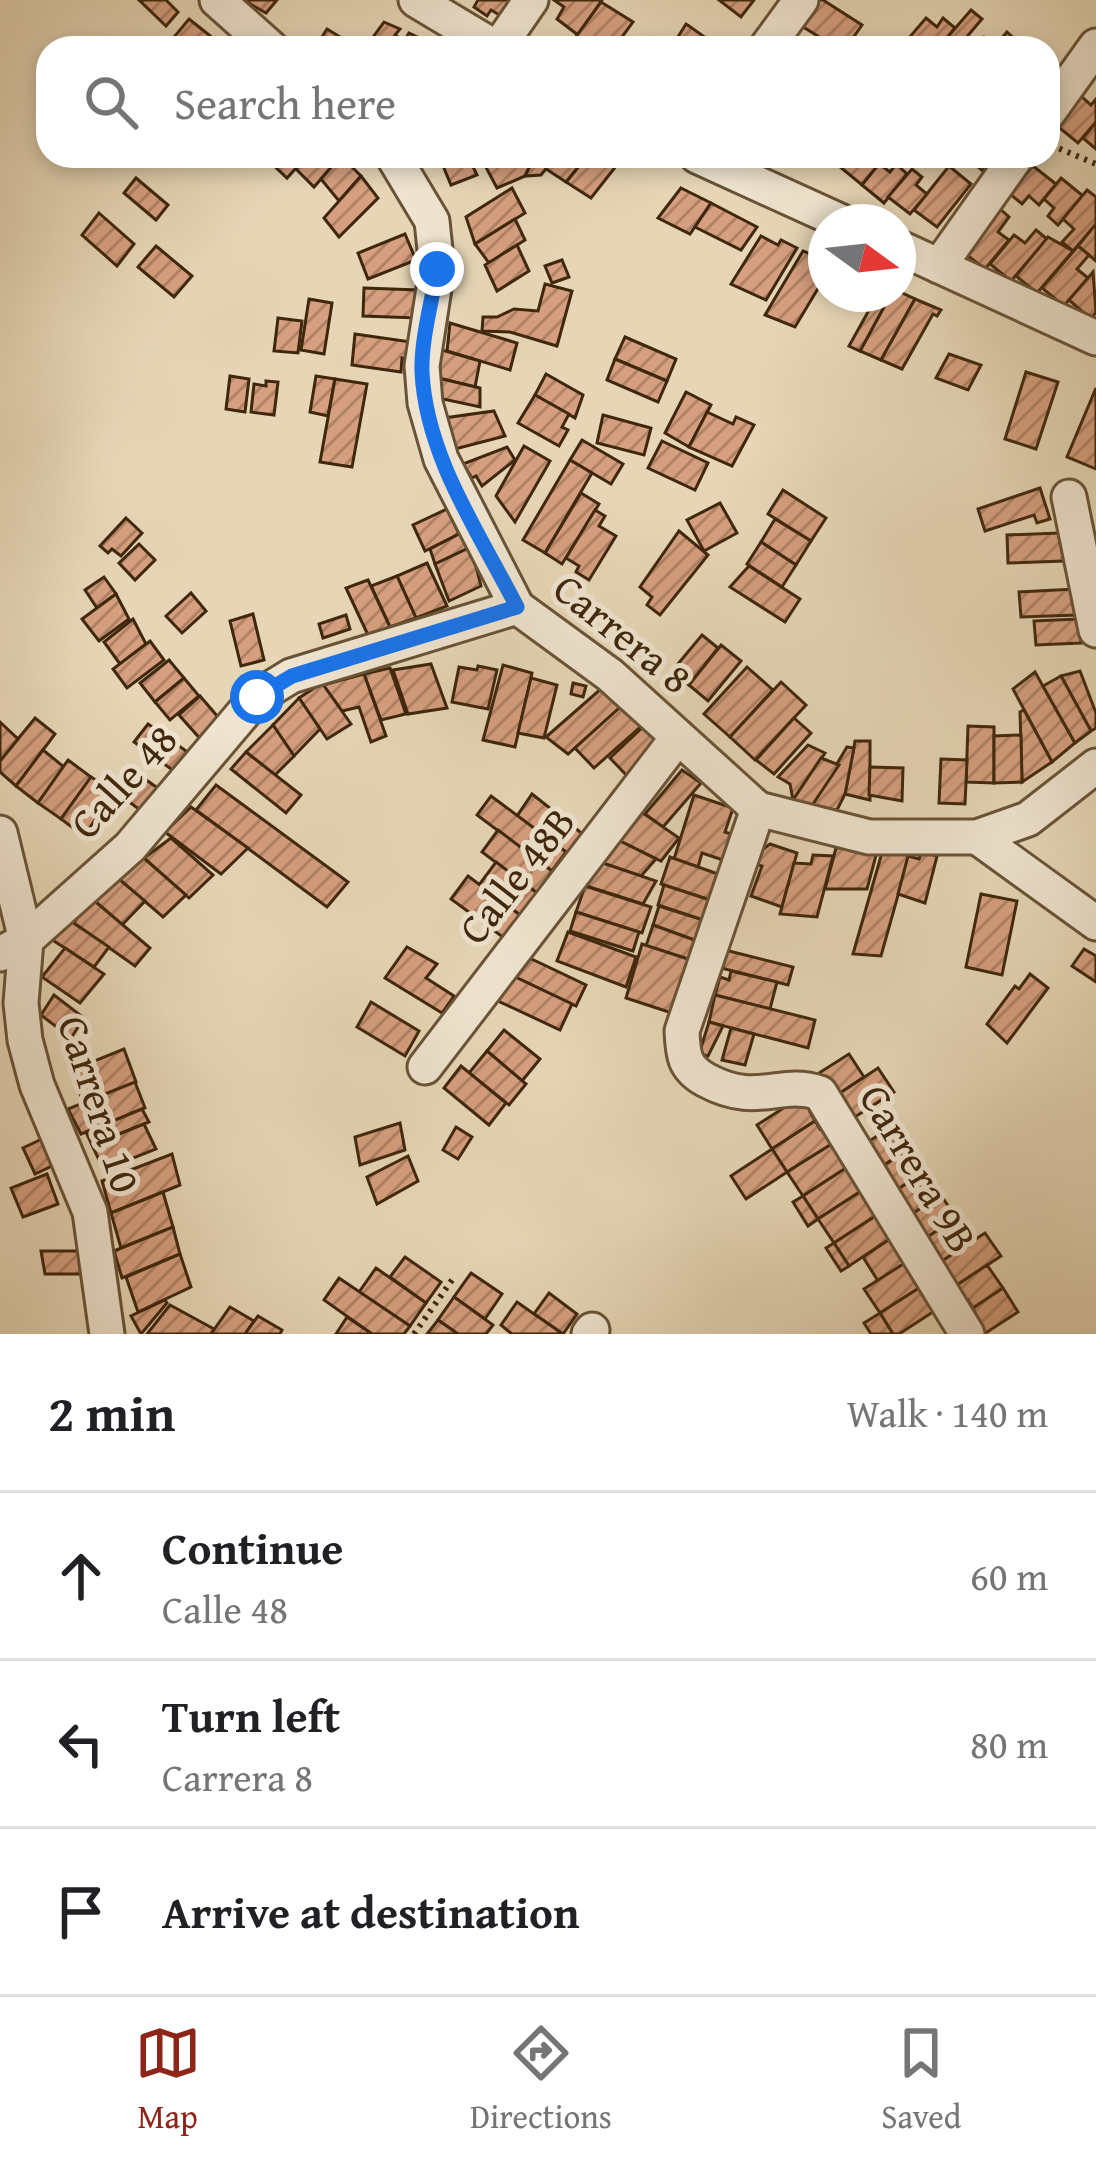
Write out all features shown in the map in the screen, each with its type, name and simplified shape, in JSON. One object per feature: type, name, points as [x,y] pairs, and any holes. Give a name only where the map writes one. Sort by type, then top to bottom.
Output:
[{"type":"street","points":[[217,0],[258,36]]},
{"type":"street","points":[[416,0],[477,36]]},
{"type":"street","points":[[506,36],[531,0]]},
{"type":"street","points":[[775,36],[801,0]]},
{"type":"street","points":[[1060,96],[1096,46]]},
{"type":"street","name":"Carrera 8","points":[[400,168],[432,221],[437,269],[422,366],[425,403],[441,459],[517,607],[610,675],[758,809],[869,838],[977,837]]},
{"type":"street","points":[[723,168],[808,207]]},
{"type":"street","points":[[939,266],[1008,168]]},
{"type":"street","points":[[916,256],[1096,338]]},
{"type":"street","points":[[1070,497],[1096,630]]},
{"type":"street","name":"Calle 48","points":[[13,947],[130,847],[257,697],[292,676],[517,607]]},
{"type":"street","name":"Calle 48B","points":[[424,1067],[679,737]]},
{"type":"street","points":[[977,837],[1028,819],[1096,766]]},
{"type":"street","name":"Carrera 9B","points":[[758,809],[682,1031],[683,1059],[693,1073],[746,1096],[797,1090],[820,1093],[967,1334]]},
{"type":"street","name":"Carrera 10","points":[[0,833],[25,1040],[37,1085],[90,1212],[107,1334]]},
{"type":"street","points":[[977,837],[1096,923]]},
{"type":"path","points":[[1060,149],[1096,164]]},
{"type":"path","points":[[414,1334],[452,1280]]},
{"type":"building","points":[[139,0],[166,0],[178,12],[166,26]]},
{"type":"building","points":[[246,0],[277,0],[266,13],[245,1]]},
{"type":"building","points":[[478,0],[511,0],[501,16],[491,10],[487,16],[474,7]]},
{"type":"building","points":[[554,0],[602,0],[578,35],[557,19],[564,7]]},
{"type":"building","points":[[719,0],[754,0],[741,17]]},
{"type":"building","points":[[816,0],[823,0],[862,25],[854,36],[818,36],[800,25]]},
{"type":"building","points":[[601,2],[633,22],[623,36],[576,36]]},
{"type":"building","points":[[971,10],[982,19],[968,36],[948,36]]},
{"type":"building","points":[[926,18],[937,27],[943,18],[955,28],[948,36],[911,36]]},
{"type":"building","points":[[189,19],[210,36],[175,36]]},
{"type":"building","points":[[384,22],[400,29],[396,36],[374,36]]},
{"type":"building","points":[[686,24],[703,36],[678,36]]},
{"type":"building","points":[[1081,96],[1091,105],[1096,99],[1096,122],[1078,143],[1060,128],[1060,120]]},
{"type":"building","points":[[1096,122],[1096,149],[1083,138]]},
{"type":"building","points":[[276,168],[296,168],[287,178]]},
{"type":"building","points":[[297,168],[331,168],[314,187]]},
{"type":"building","points":[[331,168],[353,168],[361,176],[339,201],[321,179]]},
{"type":"building","points":[[444,168],[474,168],[477,175],[451,185]]},
{"type":"building","points":[[486,168],[529,168],[525,176],[497,188]]},
{"type":"building","points":[[529,168],[547,168],[541,175],[525,176]]},
{"type":"building","points":[[547,168],[577,168],[566,182]]},
{"type":"building","points":[[577,168],[615,168],[591,198],[566,182]]},
{"type":"building","points":[[841,168],[876,168],[862,185]]},
{"type":"building","points":[[876,168],[890,172],[900,168],[907,174],[884,203],[862,185]]},
{"type":"building","points":[[951,168],[971,184],[937,227],[916,207]]},
{"type":"building","points":[[1031,168],[1056,184],[1039,205],[1029,196],[1022,204],[1010,194]]},
{"type":"building","points":[[912,169],[922,177],[916,185],[927,194],[916,207],[888,197]]},
{"type":"building","points":[[361,176],[378,198],[339,237],[324,218]]},
{"type":"building","points":[[136,178],[168,205],[156,220],[124,193]]},
{"type":"building","points":[[1061,178],[1083,196],[1058,225],[1048,216],[1054,208],[1044,199]]},
{"type":"building","points":[[512,188],[525,213],[475,244],[466,217]]},
{"type":"building","points":[[681,188],[711,203],[690,234],[658,218]]},
{"type":"building","points":[[1087,190],[1096,197],[1096,224],[1073,251],[1062,242],[1074,229],[1063,219]]},
{"type":"building","points":[[711,203],[757,227],[741,250],[695,227]]},
{"type":"building","points":[[999,208],[1009,217],[998,232],[1009,240],[985,269],[963,252]]},
{"type":"building","points":[[99,213],[134,244],[117,266],[82,235]]},
{"type":"building","points":[[515,219],[525,240],[489,263],[475,244]]},
{"type":"building","points":[[1096,224],[1096,261],[1078,246]]},
{"type":"building","points":[[1036,230],[1047,239],[1011,281],[990,264],[1014,235],[1025,243]]},
{"type":"building","points":[[405,234],[416,260],[368,279],[358,253]]},
{"type":"building","points":[[761,236],[797,248],[766,300],[731,284]]},
{"type":"building","points":[[1048,237],[1073,251],[1037,293],[1016,276]]},
{"type":"building","points":[[517,245],[529,271],[497,291],[485,265]]},
{"type":"building","points":[[156,246],[192,276],[174,297],[138,267]]},
{"type":"building","points":[[1078,246],[1089,255],[1077,269],[1088,278],[1064,306],[1042,288]]},
{"type":"building","points":[[803,251],[808,253],[808,305],[795,327],[765,315]]},
{"type":"building","points":[[562,260],[569,277],[552,283],[545,266]]},
{"type":"building","points":[[1093,272],[1096,312],[1091,319],[1069,300]]},
{"type":"building","points":[[545,284],[572,291],[557,346],[510,332],[482,331],[483,317],[514,309],[538,311]]},
{"type":"building","points":[[364,288],[418,290],[417,318],[363,316]]},
{"type":"building","points":[[309,299],[332,303],[324,354],[301,350]]},
{"type":"building","points":[[916,299],[941,310],[933,314],[902,369],[881,360],[908,312],[916,312]]},
{"type":"building","points":[[868,312],[881,312],[860,351],[849,346]]},
{"type":"building","points":[[881,312],[908,312],[881,360],[860,351]]},
{"type":"building","points":[[278,318],[302,321],[298,353],[274,351]]},
{"type":"building","points":[[450,323],[517,343],[510,370],[447,351]]},
{"type":"building","points":[[355,334],[411,342],[401,372],[352,365]]},
{"type":"building","points":[[625,337],[676,359],[667,381],[615,359]]},
{"type":"building","points":[[442,350],[480,361],[475,387],[434,377]]},
{"type":"building","points":[[949,354],[981,365],[968,390],[936,378]]},
{"type":"building","points":[[615,359],[667,381],[658,402],[607,380]]},
{"type":"building","points":[[1026,372],[1058,382],[1036,449],[1005,439]]},
{"type":"building","points":[[546,374],[583,395],[575,418],[535,395]]},
{"type":"building","points":[[230,376],[249,379],[245,412],[226,409]]},
{"type":"building","points":[[316,376],[335,379],[328,416],[310,412]]},
{"type":"building","points":[[434,377],[480,388],[480,407],[434,397]]},
{"type":"building","points":[[335,379],[367,384],[352,467],[320,462]]},
{"type":"building","points":[[266,381],[278,382],[274,415],[251,412],[254,384],[266,386]]},
{"type":"building","points":[[1096,388],[1096,469],[1067,457]]},
{"type":"building","points":[[686,392],[711,405],[689,447],[665,433]]},
{"type":"building","points":[[535,395],[569,414],[562,427],[568,430],[559,446],[518,423]]},
{"type":"building","points":[[494,411],[505,436],[455,449],[437,419]]},
{"type":"building","points":[[707,412],[733,424],[736,417],[754,425],[732,466],[689,447]]},
{"type":"building","points":[[603,415],[651,428],[644,455],[597,443]]},
{"type":"building","points":[[582,440],[623,464],[611,484],[570,460]]},
{"type":"building","points":[[662,441],[708,463],[695,490],[648,468]]},
{"type":"building","points":[[524,446],[550,461],[515,522],[496,496]]},
{"type":"building","points":[[507,447],[515,460],[482,486],[463,464]]},
{"type":"building","points":[[570,460],[592,473],[545,553],[523,540]]},
{"type":"building","points":[[1040,488],[1050,519],[1037,523],[1034,515],[985,531],[978,509]]},
{"type":"building","points":[[783,490],[826,518],[811,541],[768,514]]},
{"type":"building","points":[[581,493],[599,504],[562,564],[545,553]]},
{"type":"building","points":[[720,503],[737,533],[704,551],[687,520]]},
{"type":"building","points":[[447,509],[459,534],[425,551],[413,525]]},
{"type":"building","points":[[595,510],[605,516],[599,526],[616,536],[589,580],[566,558]]},
{"type":"building","points":[[126,518],[142,533],[121,556],[112,549],[108,553],[100,546]]},
{"type":"building","points":[[775,519],[811,541],[796,565],[761,542]]},
{"type":"building","points":[[679,531],[708,555],[660,615],[647,605],[652,597],[640,587]]},
{"type":"building","points":[[461,533],[471,547],[435,564],[430,549]]},
{"type":"building","points":[[1058,533],[1064,561],[1008,563],[1007,535]]},
{"type":"building","points":[[761,542],[796,565],[782,587],[747,564]]},
{"type":"building","points":[[139,544],[155,560],[135,580],[119,563]]},
{"type":"building","points":[[471,547],[481,586],[449,601],[435,564]]},
{"type":"building","points":[[427,563],[447,606],[416,618],[397,576]]},
{"type":"building","points":[[749,566],[800,599],[785,622],[730,587]]},
{"type":"building","points":[[397,576],[416,618],[390,627],[371,586]]},
{"type":"building","points":[[104,577],[116,594],[97,608],[85,590]]},
{"type":"building","points":[[368,580],[390,627],[368,635],[346,588]]},
{"type":"building","points":[[1075,589],[1077,615],[1021,617],[1019,592]]},
{"type":"building","points":[[191,593],[206,611],[182,633],[166,616]]},
{"type":"building","points":[[116,594],[129,619],[99,641],[82,619]]},
{"type":"building","points":[[253,614],[264,660],[241,666],[230,621]]},
{"type":"building","points":[[346,615],[350,629],[323,638],[319,624]]},
{"type":"building","points":[[133,619],[146,644],[120,664],[104,642]]},
{"type":"building","points":[[1078,619],[1081,643],[1036,645],[1034,621]]},
{"type":"building","points":[[702,635],[718,648],[689,685],[672,671]]},
{"type":"building","points":[[150,641],[164,660],[127,688],[113,669]]},
{"type":"building","points":[[721,645],[741,661],[708,701],[689,685]]},
{"type":"building","points":[[169,660],[184,678],[155,702],[140,683]]},
{"type":"building","points":[[431,664],[447,708],[408,714],[393,670]]},
{"type":"building","points":[[503,665],[532,673],[515,747],[483,740]]},
{"type":"building","points":[[478,666],[497,670],[488,709],[452,702],[459,667],[477,670]]},
{"type":"building","points":[[747,667],[773,690],[730,737],[704,714]]},
{"type":"building","points":[[390,668],[406,714],[381,720],[364,674]]},
{"type":"building","points":[[1080,671],[1096,713],[1096,728],[1091,731],[1061,676]]},
{"type":"building","points":[[1035,672],[1075,743],[1052,762],[1013,689]]},
{"type":"building","points":[[364,674],[386,736],[371,742],[359,707],[342,711],[323,685]]},
{"type":"building","points":[[1061,676],[1091,731],[1075,743],[1043,686]]},
{"type":"building","points":[[184,678],[199,696],[170,720],[155,702]]},
{"type":"building","points":[[531,678],[557,685],[544,738],[518,733]]},
{"type":"building","points":[[781,682],[806,705],[755,760],[730,737]]},
{"type":"building","points":[[322,683],[351,724],[327,739],[299,698]]},
{"type":"building","points":[[573,683],[586,686],[583,697],[571,694]]},
{"type":"building","points":[[602,688],[625,703],[568,754],[546,737]]},
{"type":"building","points":[[200,696],[224,724],[204,743],[179,715]]},
{"type":"building","points":[[299,698],[320,729],[294,756],[273,725]]},
{"type":"building","points":[[628,700],[647,721],[594,768],[575,748]]},
{"type":"building","points":[[1024,710],[1052,762],[1022,782],[1020,712]]},
{"type":"building","points":[[35,718],[55,734],[16,786],[0,772],[0,761]]},
{"type":"building","points":[[794,718],[811,733],[774,774],[756,760]]},
{"type":"building","points":[[0,722],[18,739],[0,761]]},
{"type":"building","points":[[148,724],[196,758],[182,777],[134,742]]},
{"type":"building","points":[[273,725],[294,756],[275,775],[246,752]]},
{"type":"building","points":[[644,726],[662,746],[631,780],[610,758]]},
{"type":"building","points":[[968,726],[994,727],[994,783],[966,782]]},
{"type":"building","points":[[1021,735],[1022,782],[994,783],[994,736]]},
{"type":"building","points":[[855,741],[870,741],[870,800],[845,794]]},
{"type":"building","points":[[808,745],[825,753],[793,800],[790,784],[778,777]]},
{"type":"building","points":[[847,747],[854,748],[837,810],[811,807]]},
{"type":"building","points":[[43,750],[64,767],[38,803],[16,786]]},
{"type":"building","points":[[246,752],[301,795],[286,813],[231,769]]},
{"type":"building","points":[[821,758],[839,765],[811,807],[793,800]]},
{"type":"building","points":[[941,759],[967,760],[965,804],[939,803]]},
{"type":"building","points":[[68,760],[91,777],[61,819],[38,803]]},
{"type":"building","points":[[128,767],[166,794],[151,818],[113,790]]},
{"type":"building","points":[[870,767],[903,768],[902,801],[869,795]]},
{"type":"building","points":[[682,770],[701,783],[663,827],[645,814]]},
{"type":"building","points":[[91,777],[114,792],[84,836],[61,819]]},
{"type":"building","points":[[216,785],[348,882],[327,907],[196,810]]},
{"type":"building","points":[[532,794],[584,835],[570,855],[517,816]]},
{"type":"building","points":[[694,795],[733,808],[723,860],[702,853],[698,867],[674,859]]},
{"type":"building","points":[[491,796],[566,852],[552,871],[477,815]]},
{"type":"building","points":[[191,807],[248,848],[221,874],[165,832]]},
{"type":"building","points":[[640,811],[679,838],[661,861],[616,839]]},
{"type":"building","points":[[498,830],[552,871],[537,893],[482,852]]},
{"type":"building","points":[[171,838],[213,875],[189,898],[144,858]]},
{"type":"building","points":[[616,839],[656,859],[641,876],[599,862]]},
{"type":"building","points":[[770,844],[797,853],[782,907],[751,896],[762,866],[758,865],[761,851]]},
{"type":"building","points":[[836,848],[878,848],[867,889],[825,889]]},
{"type":"building","points":[[883,849],[911,849],[881,956],[853,954]]},
{"type":"building","points":[[137,852],[186,895],[163,917],[113,874]]},
{"type":"building","points":[[922,852],[937,856],[925,903],[898,894],[908,856],[919,859]]},
{"type":"building","points":[[813,855],[833,856],[817,917],[780,914],[794,863],[811,864]]},
{"type":"building","points":[[670,857],[718,874],[710,900],[661,884]]},
{"type":"building","points":[[594,860],[656,881],[643,904],[580,884]]},
{"type":"building","points":[[496,862],[537,893],[520,915],[479,885]]},
{"type":"building","points":[[113,874],[145,901],[122,925],[90,897]]},
{"type":"building","points":[[468,876],[520,915],[504,938],[451,899]]},
{"type":"building","points":[[664,885],[710,900],[703,920],[658,905]]},
{"type":"building","points":[[585,886],[651,907],[642,933],[576,912]]},
{"type":"building","points":[[981,894],[1017,901],[1002,975],[966,967]]},
{"type":"building","points":[[90,897],[150,948],[135,966],[74,923]]},
{"type":"building","points":[[659,906],[703,920],[697,941],[653,925]]},
{"type":"building","points":[[576,912],[639,932],[633,951],[570,931]]},
{"type":"building","points":[[66,918],[109,947],[94,967],[51,939]]},
{"type":"building","points":[[653,925],[697,941],[691,960],[646,946]]},
{"type":"building","points":[[568,932],[636,957],[626,987],[557,961]]},
{"type":"building","points":[[642,944],[691,960],[675,1014],[626,998]]},
{"type":"building","points":[[407,947],[437,964],[426,978],[454,996],[442,1013],[385,978]]},
{"type":"building","points":[[65,948],[104,974],[80,1003],[42,977]]},
{"type":"building","points":[[1084,949],[1096,956],[1096,982],[1072,966]]},
{"type":"building","points":[[725,950],[793,967],[788,985],[721,968]]},
{"type":"building","points":[[519,953],[586,985],[576,1006],[509,974]]},
{"type":"building","points":[[731,971],[777,982],[770,1009],[715,995],[720,977],[729,980]]},
{"type":"building","points":[[509,974],[572,1004],[560,1030],[496,1000]]},
{"type":"building","points":[[1030,974],[1048,988],[1007,1043],[987,1024]]},
{"type":"building","points":[[54,995],[84,1018],[71,1038],[41,1015]]},
{"type":"building","points":[[715,995],[815,1020],[808,1048],[709,1022]]},
{"type":"building","points":[[371,1002],[419,1031],[405,1056],[357,1027]]},
{"type":"building","points":[[709,1022],[723,1026],[708,1056],[699,1054]]},
{"type":"building","points":[[731,1028],[754,1034],[745,1065],[722,1060]]},
{"type":"building","points":[[504,1030],[540,1059],[522,1081],[487,1051]]},
{"type":"building","points":[[124,1049],[136,1082],[83,1103],[72,1070]]},
{"type":"building","points":[[487,1051],[526,1084],[509,1105],[469,1073]]},
{"type":"building","points":[[849,1054],[864,1077],[831,1099],[819,1073]]},
{"type":"building","points":[[461,1066],[506,1103],[489,1125],[444,1088]]},
{"type":"building","points":[[878,1068],[894,1092],[850,1120],[831,1099]]},
{"type":"building","points":[[135,1082],[145,1108],[81,1134],[68,1109]]},
{"type":"building","points":[[804,1095],[815,1121],[772,1149],[757,1125]]},
{"type":"building","points":[[142,1109],[149,1122],[92,1145],[86,1132]]},
{"type":"building","points":[[815,1121],[835,1142],[787,1172],[772,1149]]},
{"type":"building","points":[[400,1123],[405,1150],[360,1165],[355,1137]]},
{"type":"building","points":[[144,1124],[156,1149],[108,1168],[104,1158],[99,1160],[92,1145]]},
{"type":"building","points":[[895,1124],[910,1148],[881,1167],[862,1146]]},
{"type":"building","points":[[456,1127],[472,1137],[458,1159],[443,1150]]},
{"type":"building","points":[[44,1138],[56,1164],[35,1174],[23,1148]]},
{"type":"building","points":[[835,1142],[846,1168],[803,1196],[787,1172]]},
{"type":"building","points":[[910,1148],[926,1171],[892,1193],[877,1170]]},
{"type":"building","points":[[772,1149],[787,1172],[746,1199],[731,1176]]},
{"type":"building","points":[[172,1154],[180,1185],[111,1213],[102,1181]]},
{"type":"building","points":[[408,1156],[418,1181],[377,1204],[367,1177]]},
{"type":"building","points":[[846,1168],[866,1188],[818,1219],[803,1196]]},
{"type":"building","points":[[926,1171],[941,1195],[912,1214],[892,1193]]},
{"type":"building","points":[[47,1174],[58,1204],[23,1217],[11,1188]]},
{"type":"building","points":[[866,1188],[877,1215],[834,1243],[818,1219]]},
{"type":"building","points":[[163,1192],[173,1227],[121,1248],[111,1213]]},
{"type":"building","points":[[941,1195],[956,1218],[923,1240],[912,1214]]},
{"type":"building","points":[[803,1196],[818,1219],[808,1226],[793,1202]]},
{"type":"building","points":[[877,1215],[896,1235],[849,1266],[834,1243]]},
{"type":"building","points":[[956,1218],[972,1242],[942,1261],[923,1240]]},
{"type":"building","points":[[173,1227],[180,1254],[122,1278],[114,1251]]},
{"type":"building","points":[[985,1233],[1001,1256],[954,1287],[942,1261]]},
{"type":"building","points":[[896,1235],[908,1261],[878,1281],[863,1257]]},
{"type":"building","points":[[834,1243],[849,1266],[841,1271],[826,1248]]},
{"type":"building","points":[[41,1251],[88,1251],[92,1274],[45,1274]]},
{"type":"building","points":[[180,1254],[191,1287],[138,1312],[126,1277]]},
{"type":"building","points":[[405,1257],[441,1282],[426,1303],[390,1277]]},
{"type":"building","points":[[908,1261],[927,1283],[880,1313],[864,1289]]},
{"type":"building","points":[[987,1265],[1003,1288],[973,1308],[954,1287]]},
{"type":"building","points":[[376,1268],[426,1303],[410,1326],[359,1292]]},
{"type":"building","points":[[471,1273],[502,1294],[485,1319],[454,1297]]},
{"type":"building","points":[[339,1278],[410,1326],[404,1334],[372,1334],[324,1300]]},
{"type":"building","points":[[927,1283],[942,1306],[893,1334],[880,1313]]},
{"type":"building","points":[[1003,1288],[1018,1312],[984,1334],[973,1308]]},
{"type":"building","points":[[549,1293],[577,1314],[563,1334],[534,1314]]},
{"type":"building","points":[[454,1297],[493,1325],[486,1334],[458,1334],[438,1320]]},
{"type":"building","points":[[517,1302],[563,1334],[512,1334],[501,1325]]},
{"type":"building","points":[[167,1303],[141,1334],[131,1316]]},
{"type":"building","points":[[170,1305],[214,1329],[211,1334],[147,1334]]},
{"type":"building","points":[[230,1307],[254,1321],[245,1334],[211,1334]]},
{"type":"building","points":[[880,1313],[893,1334],[871,1334],[864,1323]]},
{"type":"building","points":[[258,1316],[282,1330],[280,1334],[245,1334]]},
{"type":"building","points":[[347,1317],[372,1334],[336,1334]]},
{"type":"building","points":[[438,1320],[451,1329],[458,1334],[427,1334]]},
{"type":"route","points":[[257,697],[292,676],[517,607],[441,459],[425,403],[422,366],[437,269]]}]
